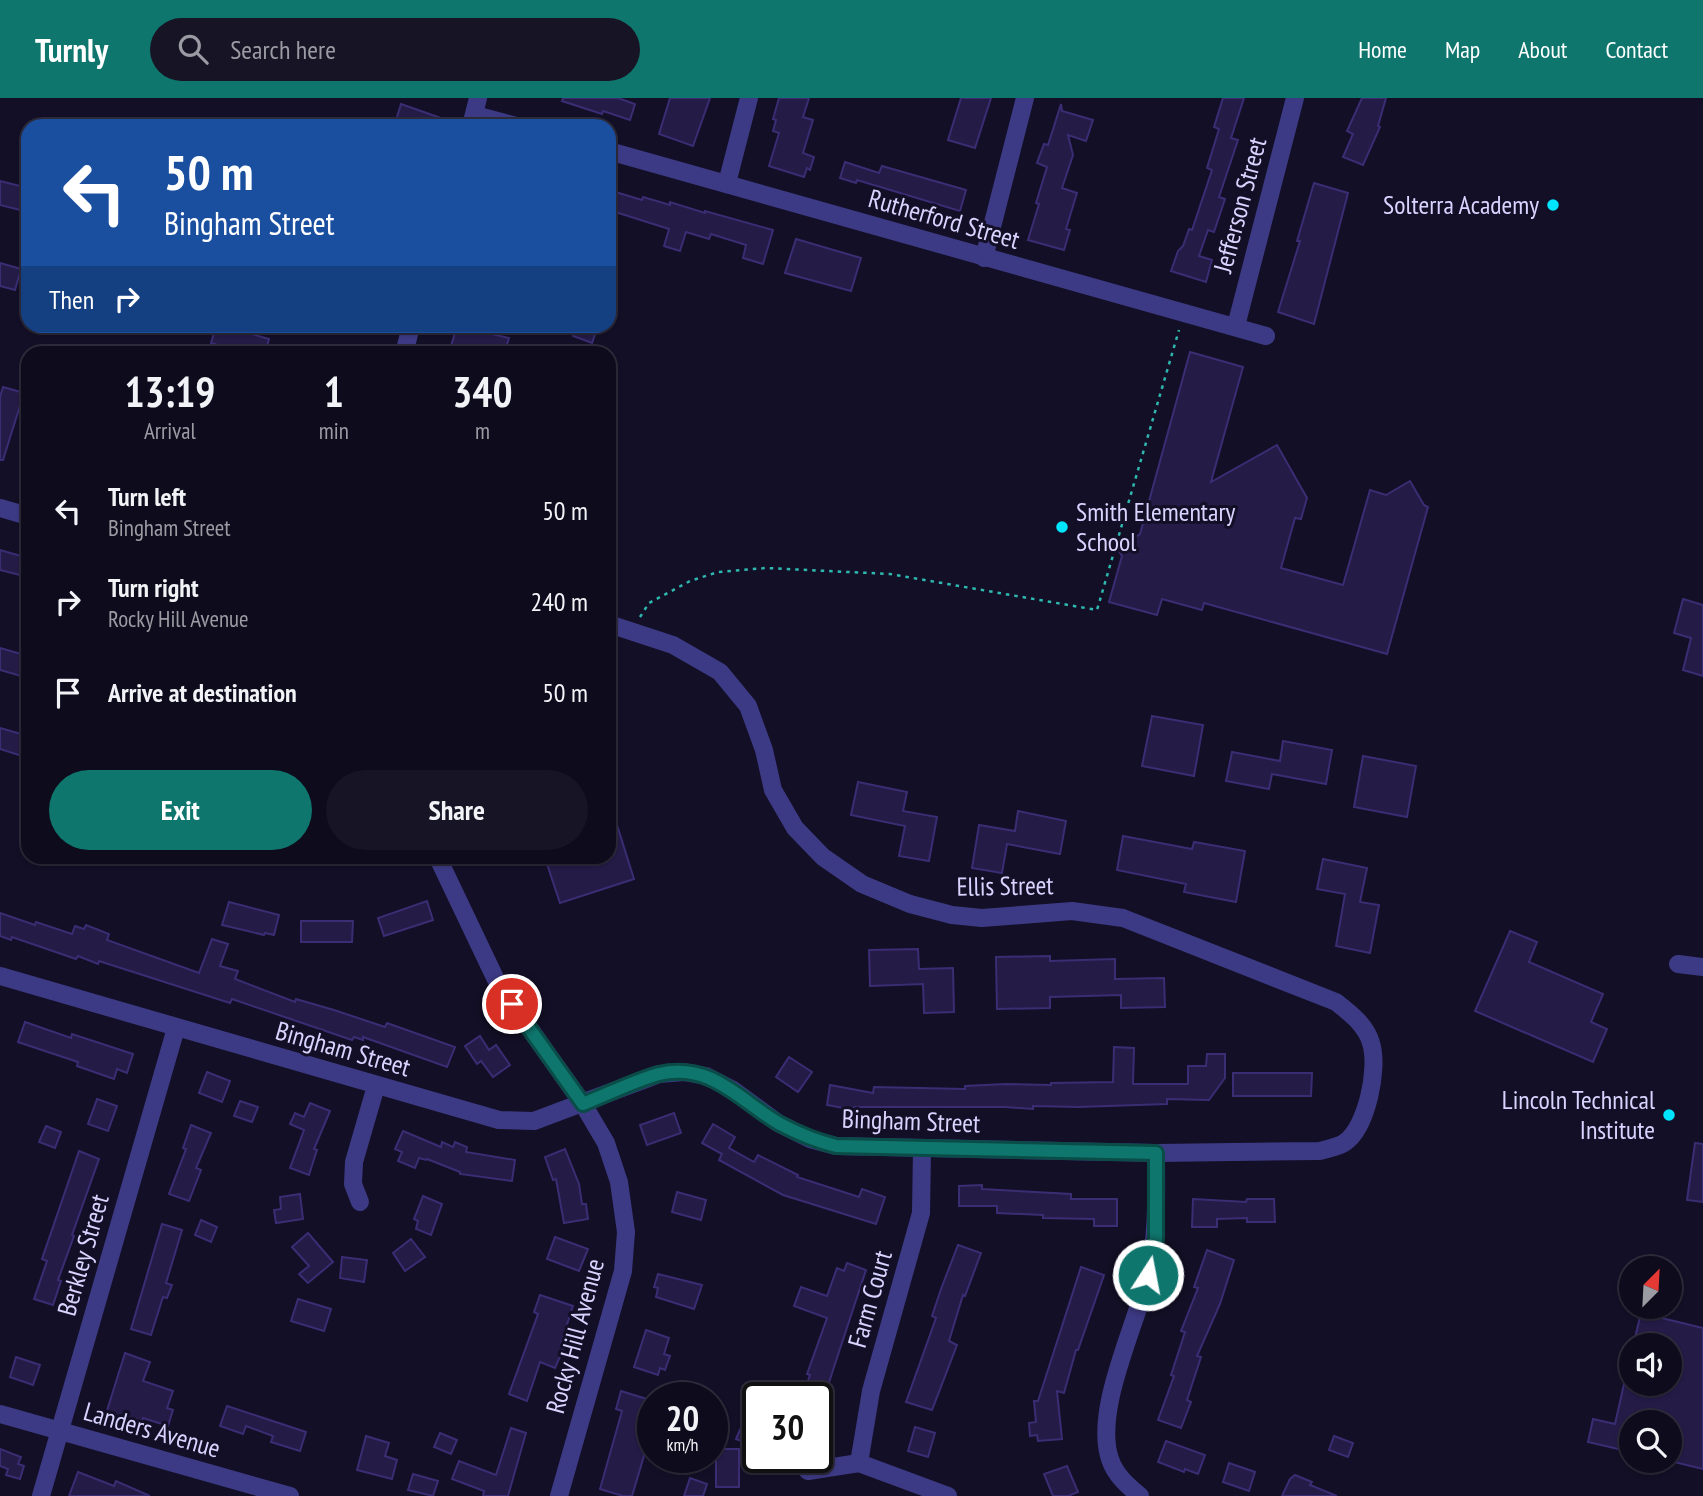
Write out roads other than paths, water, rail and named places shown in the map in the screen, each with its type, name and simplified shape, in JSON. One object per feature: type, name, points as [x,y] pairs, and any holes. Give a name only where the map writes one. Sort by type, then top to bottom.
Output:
[{"type":"street","points":[[727,184],[749,98]]},
{"type":"street","points":[[984,258],[1025,98]]},
{"type":"street","name":"Jefferson Street","points":[[1236,326],[1295,98]]},
{"type":"street","points":[[475,113],[494,119]]},
{"type":"street","name":"Rutherford Street","points":[[616,153],[1266,336]]},
{"type":"street","points":[[0,508],[21,514]]},
{"type":"street","name":"Ellis Street","points":[[616,625],[673,646],[720,673],[748,706],[764,750],[773,790],[795,828],[823,857],[862,884],[910,904],[953,915],[982,918],[1072,911],[1123,918],[1336,1002],[1356,1017],[1371,1043],[1373,1075],[1358,1130]]},
{"type":"street","name":"Rocky Hill Avenue","points":[[441,864],[498,984],[583,1104],[606,1143],[619,1182],[626,1232],[623,1271],[559,1496]]},
{"type":"street","points":[[1678,964],[1703,967]]},
{"type":"street","name":"Bingham Street","points":[[0,976],[499,1120],[534,1121],[659,1074],[684,1072],[706,1076],[733,1090],[778,1123],[810,1139],[836,1146],[1156,1153],[1319,1151],[1343,1144],[1358,1130]]},
{"type":"street","name":"Berkley Street","points":[[41,1496],[176,1028]]},
{"type":"street","points":[[360,1202],[353,1184],[354,1162],[376,1086]]},
{"type":"street","name":"Farm Court","points":[[859,1463],[874,1378],[921,1213],[922,1149]]},
{"type":"street","points":[[1140,1496],[1122,1480],[1110,1460],[1106,1435],[1109,1404],[1148,1275],[1156,1239],[1156,1153]]},
{"type":"street","name":"Landers Avenue","points":[[0,1414],[290,1496]]},
{"type":"street","points":[[833,1467],[859,1463],[948,1496]]},
{"type":"place","name":"Solterra Academy","points":[[1553,205]]},
{"type":"place","name":"Smith Elementary School","points":[[1062,527]]},
{"type":"place","name":"Lincoln Technical Institute","points":[[1669,1115]]}]
